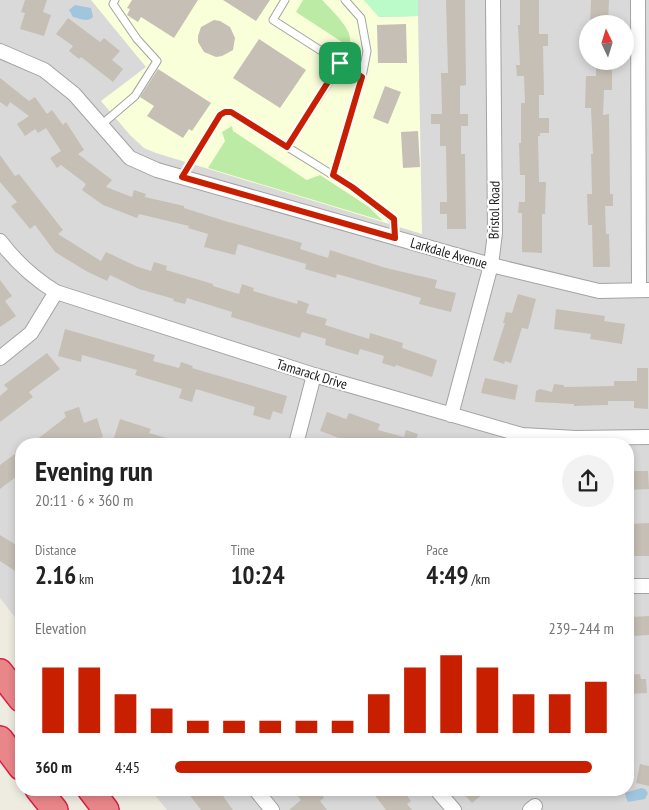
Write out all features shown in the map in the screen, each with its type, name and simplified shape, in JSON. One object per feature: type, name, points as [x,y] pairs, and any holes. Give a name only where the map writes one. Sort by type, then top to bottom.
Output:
[{"type":"highway","points":[[0,672],[15,691]]},
{"type":"highway","points":[[0,739],[15,759]]},
{"type":"highway","points":[[44,796],[55,810]]},
{"type":"highway","points":[[95,796],[106,810]]},
{"type":"street","name":"Bristol Road","points":[[451,415],[492,265],[495,233],[493,0]]},
{"type":"street","points":[[638,0],[644,290]]},
{"type":"street","name":"Larkdale Avenue","points":[[0,50],[44,70],[74,94],[130,158],[157,170],[492,265],[599,291],[644,290]]},
{"type":"street","name":"Tamarack Drive","points":[[0,241],[12,257],[37,280],[56,292],[314,375],[522,435],[576,438],[649,437]]},
{"type":"street","points":[[0,358],[31,333],[56,292]]},
{"type":"street","points":[[298,438],[314,375]]},
{"type":"street","points":[[634,586],[649,586]]},
{"type":"street","points":[[261,796],[272,810]]},
{"type":"street","points":[[442,796],[454,810]]},
{"type":"lane","points":[[101,125],[135,96],[157,61],[137,39],[113,4],[115,0]]},
{"type":"lane","points":[[285,0],[273,20],[362,77]]},
{"type":"lane","points":[[333,175],[362,77],[367,51],[361,18],[345,0]]},
{"type":"lane","points":[[287,147],[340,63]]},
{"type":"lane","points":[[182,177],[220,115],[225,112],[231,112],[352,187],[394,219],[395,238]]},
{"type":"shaded area","points":[[0,0],[649,0],[649,810],[167,810],[156,796],[634,796],[634,438],[15,438],[15,617],[0,598]]},
{"type":"shaded area","points":[[91,0],[364,0],[379,17],[418,16],[422,234],[144,148],[130,135],[101,101],[146,67]]},
{"type":"green space","points":[[303,0],[322,0],[345,26],[350,43],[345,44],[296,12]]},
{"type":"green space","points":[[364,0],[418,0],[418,16],[379,17]]},
{"type":"green space","points":[[232,126],[233,131],[305,179],[320,175],[369,207],[383,221],[208,168],[225,141],[222,132]]},
{"type":"water","points":[[75,5],[91,8],[93,17],[86,20],[73,17],[69,10]]},
{"type":"water","points":[[641,788],[645,789],[648,793],[645,799],[628,802],[626,796],[634,796],[634,790]]},
{"type":"building","points":[[25,0],[47,0],[43,12],[51,15],[44,36],[20,29],[25,13],[21,12]]},
{"type":"building","points":[[132,0],[198,0],[174,38],[141,17],[138,22],[127,15],[130,9],[127,8]]},
{"type":"building","points":[[223,0],[270,0],[256,21]]},
{"type":"building","points":[[446,0],[465,0],[466,85],[460,86],[460,114],[468,114],[468,126],[461,126],[461,154],[465,154],[466,229],[447,229],[447,214],[440,214],[440,202],[447,202],[446,146],[440,146],[440,124],[431,124],[431,114],[442,114],[441,73],[448,73]]},
{"type":"building","points":[[520,0],[539,0],[539,34],[548,34],[548,46],[543,46],[544,95],[539,95],[539,118],[549,118],[549,133],[540,133],[540,136],[538,136],[539,182],[546,182],[545,214],[542,214],[542,253],[522,252],[522,213],[518,213],[519,202],[525,202],[525,175],[520,175],[519,143],[521,143],[521,103],[525,103],[524,76],[517,76],[516,65],[520,65],[518,25],[520,25]]},
{"type":"building","points":[[591,0],[609,0],[608,15],[590,15]]},
{"type":"building","points":[[68,18],[100,42],[104,38],[120,51],[112,60],[123,69],[113,82],[81,57],[79,59],[69,51],[73,46],[56,34]]},
{"type":"building","points":[[214,20],[230,27],[235,38],[233,50],[216,57],[204,52],[198,42],[201,27]]},
{"type":"building","points":[[406,24],[407,63],[378,63],[377,25]]},
{"type":"building","points":[[259,39],[306,70],[280,108],[233,78]]},
{"type":"building","points":[[158,69],[211,103],[192,131],[189,129],[183,138],[147,116],[154,106],[140,97]]},
{"type":"building","points":[[596,70],[612,70],[612,90],[604,90],[603,115],[609,114],[610,194],[613,194],[613,206],[605,206],[606,234],[609,234],[610,267],[593,267],[592,225],[588,225],[587,194],[592,194],[591,154],[593,154],[591,108],[585,108],[586,76],[596,76]]},
{"type":"building","points":[[0,78],[29,101],[35,97],[47,114],[52,110],[63,125],[66,122],[84,150],[78,154],[112,180],[106,187],[132,197],[134,190],[146,194],[145,197],[184,206],[184,208],[225,221],[302,243],[300,249],[328,258],[330,250],[386,268],[437,280],[435,288],[456,293],[451,312],[419,304],[421,298],[337,274],[336,278],[305,269],[306,264],[238,244],[235,255],[204,247],[208,234],[188,228],[189,226],[139,214],[137,218],[103,205],[82,190],[86,184],[61,165],[57,168],[50,158],[61,151],[46,128],[38,133],[35,129],[25,136],[17,124],[29,116],[10,102],[7,107],[0,102]]},
{"type":"building","points":[[385,86],[401,92],[388,124],[373,118]]},
{"type":"building","points":[[418,131],[420,167],[403,168],[401,132]]},
{"type":"building","points":[[0,155],[15,176],[19,174],[63,230],[58,234],[101,261],[106,252],[151,271],[154,262],[167,266],[166,270],[239,294],[242,284],[254,288],[253,291],[297,304],[298,300],[309,304],[306,313],[327,319],[325,325],[369,339],[370,333],[403,343],[402,348],[437,360],[432,377],[396,365],[395,367],[382,363],[384,356],[360,349],[358,355],[325,345],[326,339],[302,332],[300,338],[231,317],[232,312],[187,298],[185,304],[173,301],[174,299],[139,289],[110,275],[107,281],[86,271],[55,252],[35,225],[30,229],[11,206],[17,202],[0,182]]},
{"type":"building","points":[[0,280],[12,296],[5,301],[16,316],[0,327]]},
{"type":"building","points":[[518,294],[536,299],[528,329],[522,328],[511,363],[505,361],[504,364],[493,360],[505,323],[503,323],[506,312],[512,313]]},
{"type":"building","points":[[556,309],[605,316],[604,321],[625,324],[622,344],[590,339],[591,334],[554,329]]},
{"type":"building","points":[[65,329],[155,355],[153,361],[179,368],[181,362],[193,366],[192,368],[287,396],[282,414],[273,411],[270,420],[253,415],[255,407],[196,389],[192,402],[179,398],[182,389],[135,375],[137,370],[82,355],[81,362],[58,356]]},
{"type":"building","points":[[47,353],[60,369],[29,392],[33,397],[0,422],[0,396],[8,389],[4,385]]},
{"type":"building","points":[[637,368],[648,368],[648,409],[634,408],[634,401],[608,401],[608,405],[574,406],[574,404],[535,402],[536,391],[540,389],[552,392],[554,384],[564,385],[564,387],[614,386],[614,381],[637,381]]},
{"type":"building","points":[[485,378],[518,385],[515,400],[481,393]]},
{"type":"building","points":[[79,407],[84,423],[97,418],[103,437],[39,438],[66,417],[64,412]]},
{"type":"building","points":[[327,412],[346,419],[349,413],[380,424],[378,430],[404,437],[406,430],[418,434],[417,438],[339,438],[320,431]]},
{"type":"building","points":[[120,419],[151,429],[149,433],[166,438],[114,438]]},
{"type":"building","points":[[15,454],[15,478],[0,489],[0,465]]},
{"type":"building","points":[[634,471],[648,471],[649,489],[634,490]]},
{"type":"building","points":[[649,523],[649,556],[634,556],[634,524]]},
{"type":"building","points":[[0,535],[15,544],[15,571],[0,561]]},
{"type":"building","points":[[649,616],[649,635],[634,636],[634,617]]},
{"type":"building","points":[[634,674],[640,674],[641,679],[646,679],[647,693],[634,694]]},
{"type":"building","points":[[640,764],[649,766],[649,786],[636,783]]},
{"type":"building","points":[[190,796],[223,796],[233,810],[201,810]]},
{"type":"building","points":[[298,796],[322,796],[324,798],[320,801],[327,810],[289,810],[301,800]]},
{"type":"building","points":[[375,796],[407,796],[411,801],[407,804],[412,810],[386,810]]},
{"type":"building","points":[[466,796],[480,796],[472,803]]},
{"type":"route","points":[[340,63],[362,77],[333,175],[394,219],[395,238],[182,177],[220,115],[225,112],[231,112],[287,147],[340,63]]}]
